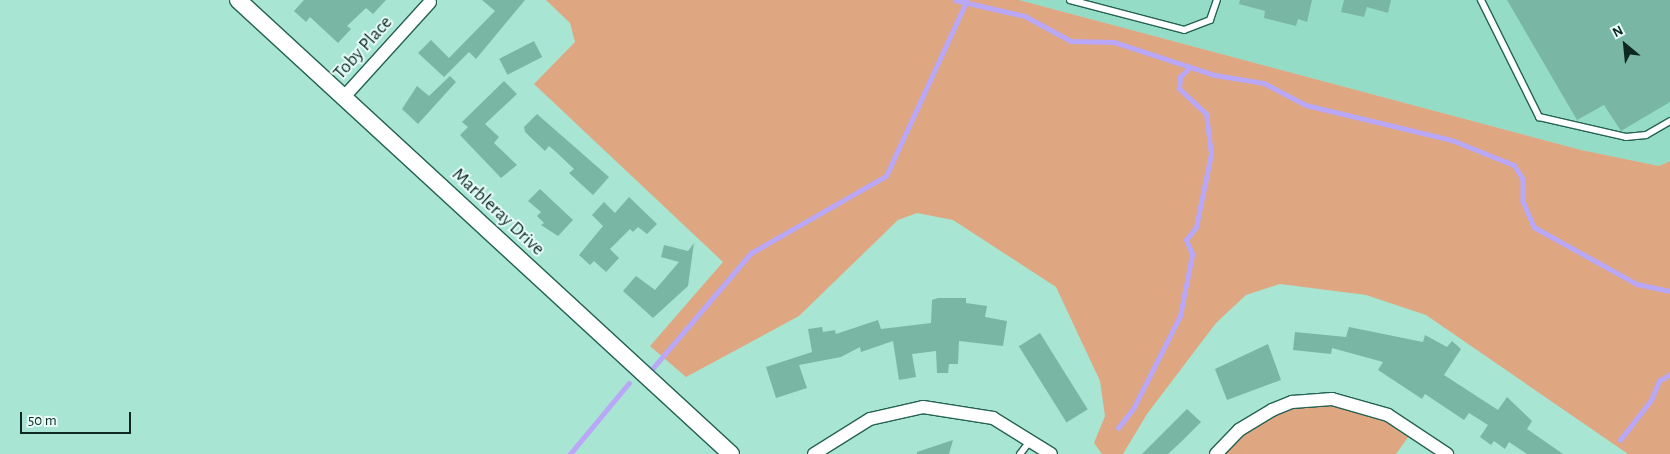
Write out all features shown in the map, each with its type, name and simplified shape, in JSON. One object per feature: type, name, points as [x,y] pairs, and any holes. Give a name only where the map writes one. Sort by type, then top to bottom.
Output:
[{"type":"street","name":"Marbleray Drive","points":[[238,0],[731,454]]},
{"type":"street","name":"Toby Place","points":[[344,97],[430,2]]},
{"type":"street","points":[[1216,454],[1246,425],[1272,410],[1292,402],[1332,399],[1388,415],[1447,454]]},
{"type":"street","points":[[814,454],[870,419],[922,407],[983,415],[1031,439],[1051,454]]},
{"type":"lane","points":[[1070,0],[1184,30],[1210,20],[1217,0]]},
{"type":"lane","points":[[1481,0],[1539,117],[1626,137],[1646,135],[1670,121]]},
{"type":"lane","points":[[1020,454],[1031,439]]},
{"type":"shaded area","points":[[546,0],[1019,0],[1581,150],[1659,166],[1670,161],[1670,454],[1628,454],[1426,315],[1366,295],[1280,284],[1246,295],[1216,323],[1147,414],[1123,454],[1102,454],[1094,443],[1105,416],[1100,381],[1056,287],[953,220],[917,213],[898,220],[799,316],[686,377],[650,346],[723,262],[534,84],[575,42],[570,23]]},
{"type":"shaded area","points":[[1019,0],[1670,0],[1670,161],[1659,166],[1581,150]]},
{"type":"shaded area","points":[[1351,402],[1411,433],[1396,454],[1219,454],[1241,431],[1295,403]]},
{"type":"building","points":[[304,0],[386,0],[373,14],[366,8],[347,26],[351,29],[338,43],[310,17],[306,22],[294,11]]},
{"type":"building","points":[[482,0],[525,0],[476,59],[469,52],[444,77],[418,53],[431,40],[449,58],[495,11]]},
{"type":"building","points":[[1240,0],[1312,0],[1307,22],[1298,19],[1296,26],[1264,18],[1265,11],[1239,4]]},
{"type":"building","points":[[1344,0],[1391,0],[1388,13],[1367,7],[1364,17],[1341,12]]},
{"type":"building","points":[[1507,0],[1670,0],[1670,102],[1621,131],[1604,105],[1577,120]]},
{"type":"building","points":[[534,41],[542,57],[507,75],[499,59]]},
{"type":"building","points":[[450,76],[456,82],[418,124],[402,109],[417,86],[429,96]]},
{"type":"building","points":[[504,81],[517,94],[485,124],[499,137],[494,143],[517,165],[501,178],[460,135],[468,127],[462,122]]},
{"type":"building","points":[[537,114],[609,177],[593,195],[569,173],[574,169],[556,152],[549,146],[545,151],[525,132],[524,127]]},
{"type":"building","points":[[540,189],[573,220],[558,236],[541,225],[544,223],[537,216],[541,212],[528,201]]},
{"type":"building","points":[[629,197],[657,224],[647,234],[638,227],[633,232],[630,229],[610,249],[619,258],[606,272],[594,261],[590,265],[579,255],[603,226],[592,215],[604,202],[615,213]]},
{"type":"building","points":[[694,243],[688,286],[653,318],[623,291],[636,276],[655,290],[679,262],[661,257],[664,245],[688,251]]},
{"type":"building","points":[[938,298],[966,298],[966,303],[987,306],[985,317],[1007,321],[1003,346],[959,341],[958,364],[949,364],[948,373],[937,373],[936,351],[912,354],[916,377],[899,380],[893,341],[861,352],[860,347],[841,357],[799,365],[807,388],[776,398],[766,367],[812,352],[808,329],[822,327],[823,332],[835,330],[836,334],[878,320],[881,329],[931,323],[932,300]]},
{"type":"building","points":[[1349,327],[1423,342],[1425,335],[1447,347],[1452,341],[1461,349],[1444,375],[1498,410],[1507,397],[1532,421],[1527,429],[1563,454],[1527,454],[1509,442],[1505,449],[1494,441],[1491,445],[1480,437],[1488,425],[1469,413],[1464,420],[1425,394],[1422,399],[1378,370],[1383,362],[1332,348],[1331,354],[1293,350],[1295,332],[1346,337]]},
{"type":"building","points":[[1040,333],[1088,409],[1066,423],[1019,346]]},
{"type":"building","points":[[1268,344],[1281,380],[1227,400],[1215,369]]},
{"type":"building","points":[[1187,409],[1201,422],[1168,454],[1142,454]]},
{"type":"building","points":[[953,440],[949,454],[917,454],[917,452]]},
{"type":"waterway","points":[[955,0],[1025,16],[1071,41],[1114,42],[1215,75],[1264,83],[1306,105],[1452,140],[1514,165],[1523,179],[1523,201],[1534,227],[1637,284],[1670,291]]},
{"type":"waterway","points":[[653,368],[751,253],[886,176],[966,2]]},
{"type":"waterway","points":[[1118,428],[1133,409],[1180,316],[1186,286],[1192,254],[1186,240],[1196,227],[1211,154],[1206,114],[1179,89],[1180,77],[1190,67]]},
{"type":"waterway","points":[[1620,440],[1651,400],[1659,381],[1670,374]]},
{"type":"waterway","points":[[570,454],[629,383]]}]
